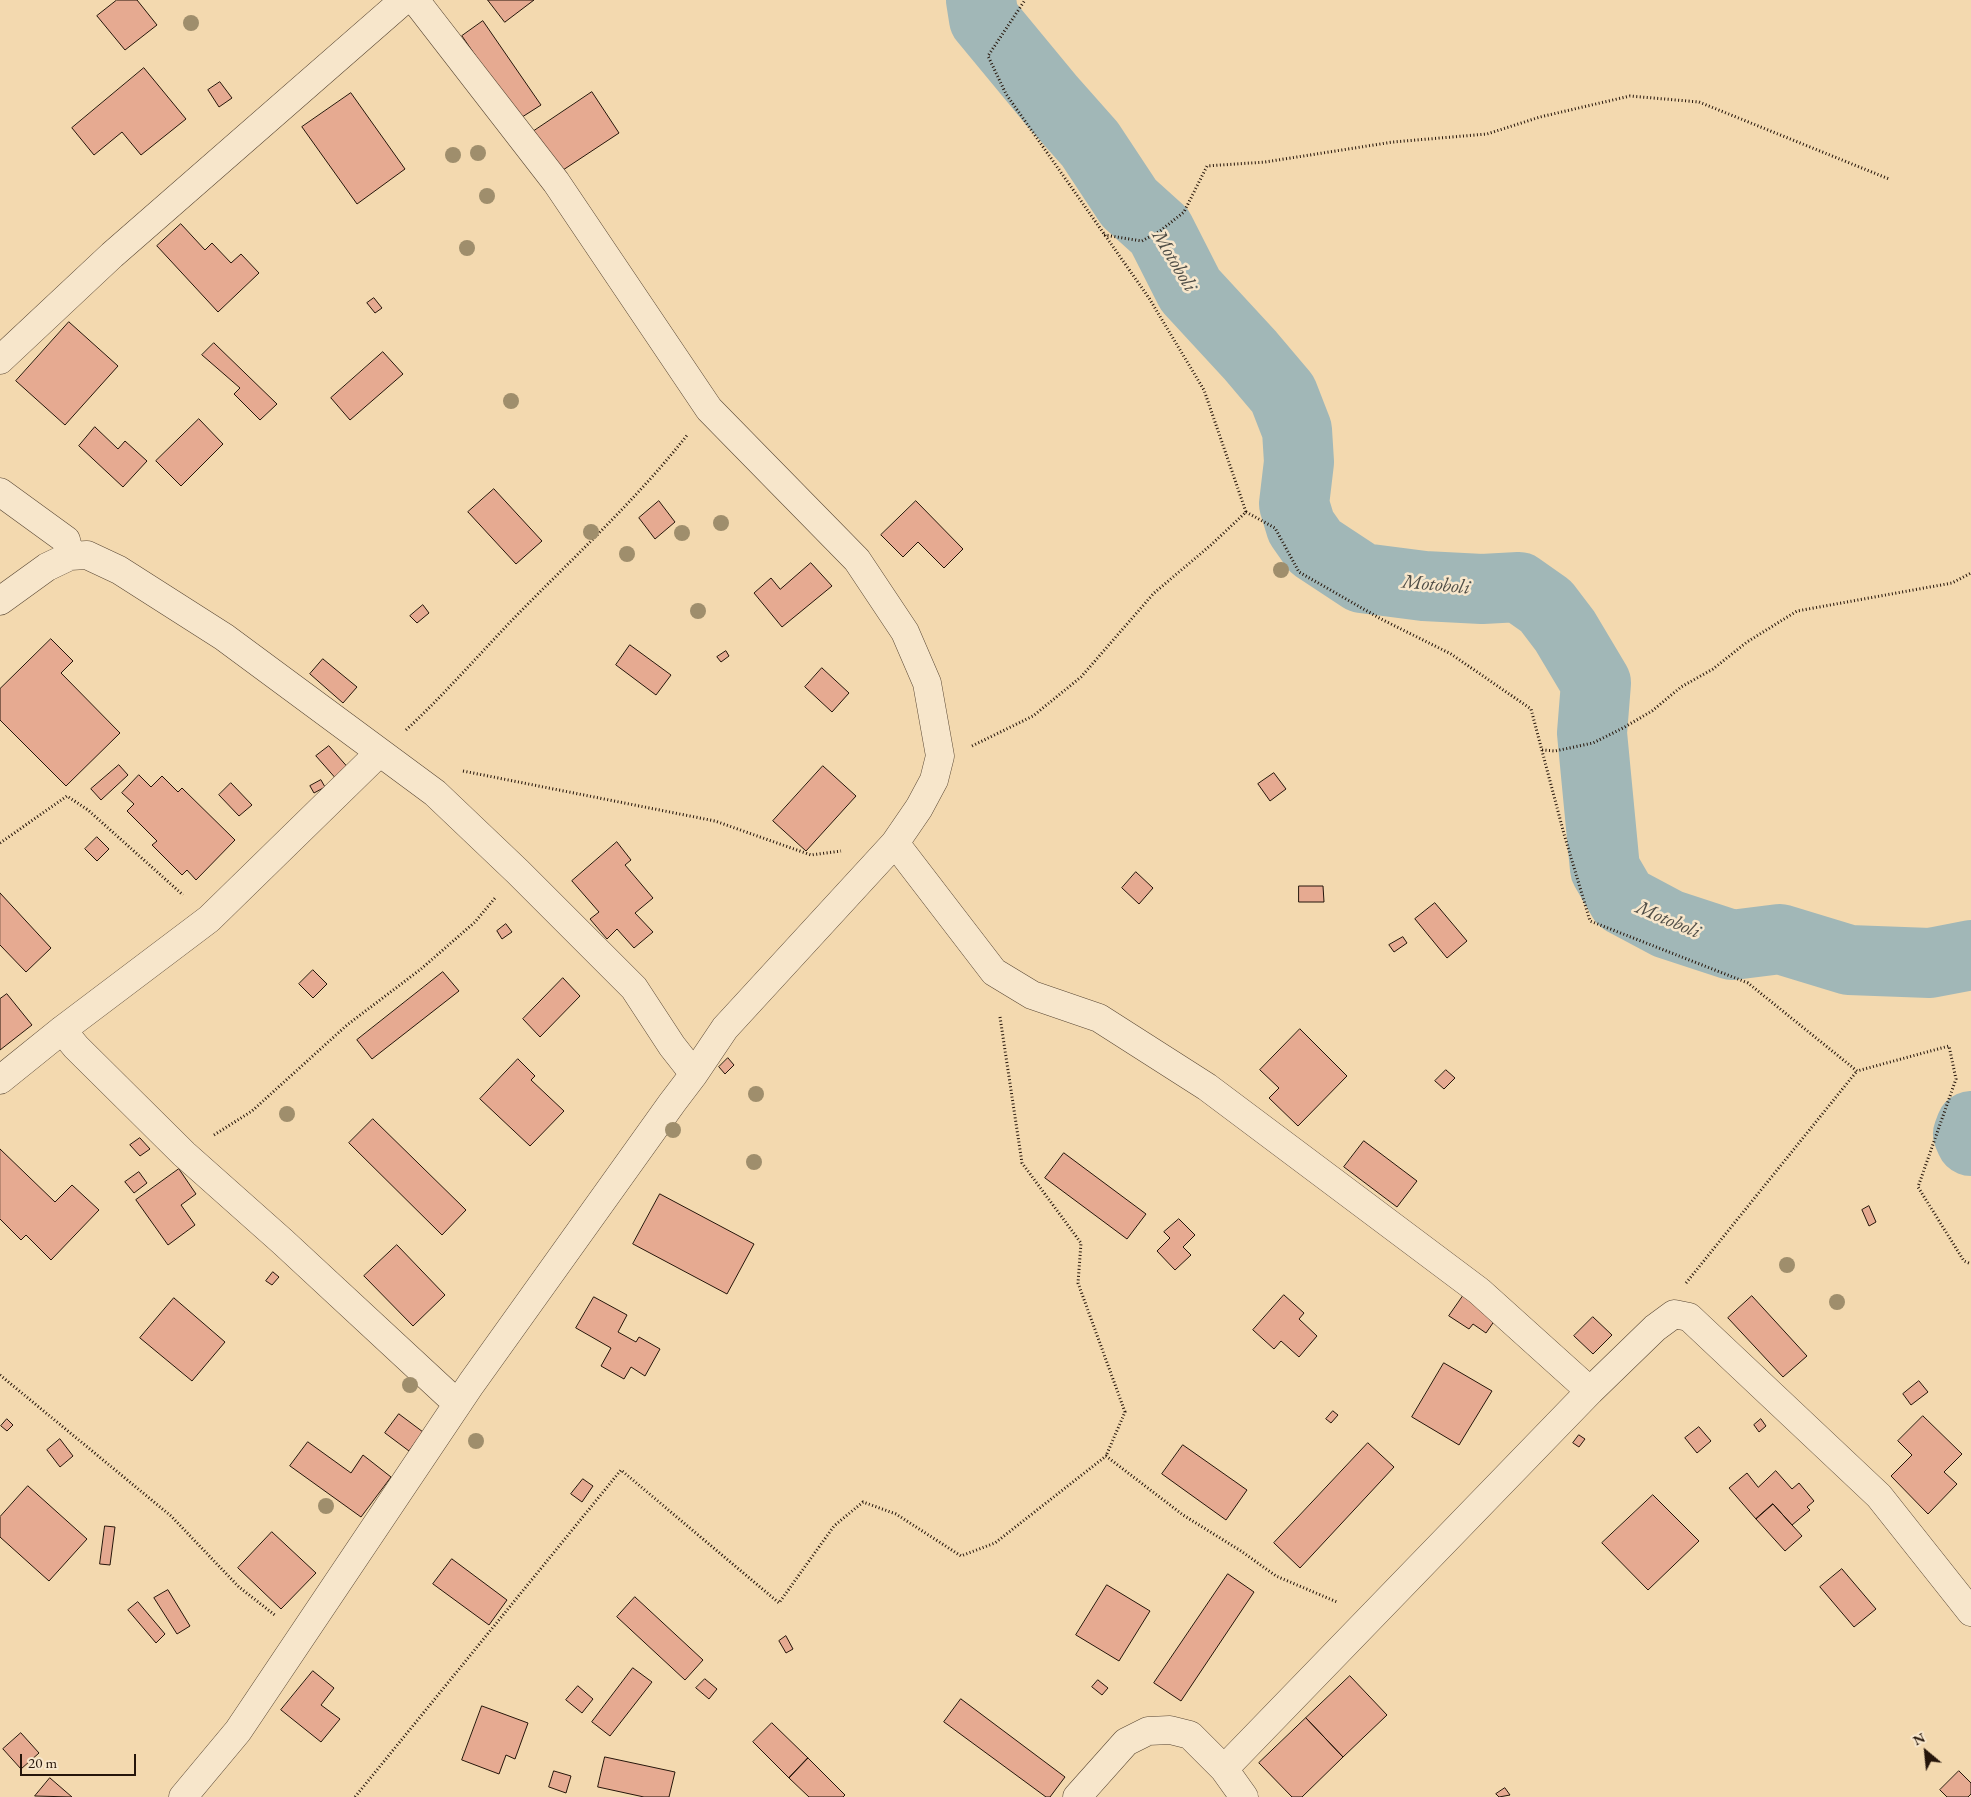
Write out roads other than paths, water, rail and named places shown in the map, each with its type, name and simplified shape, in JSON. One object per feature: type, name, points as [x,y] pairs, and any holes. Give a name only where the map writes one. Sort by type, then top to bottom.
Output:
[{"type":"street","points":[[0,360],[112,255],[404,0]]},
{"type":"street","points":[[183,1797],[238,1731],[459,1402],[725,1028],[895,843],[919,808],[934,780],[940,756],[927,683],[905,632],[863,568],[851,553],[709,409],[556,182],[415,0]]},
{"type":"street","points":[[0,492],[66,540],[70,556]]},
{"type":"street","points":[[0,601],[47,567],[70,556],[87,555],[120,570],[224,637],[435,793],[518,872],[634,988],[672,1046],[694,1074]]},
{"type":"street","points":[[0,1080],[62,1030],[209,919],[379,753]]},
{"type":"street","points":[[895,843],[994,972],[1032,995],[1099,1018],[1207,1087],[1478,1291],[1590,1391]]},
{"type":"street","points":[[62,1030],[76,1047],[184,1154],[320,1275],[448,1395],[459,1402]]},
{"type":"street","points":[[1224,1769],[1590,1391],[1655,1328],[1674,1314],[1689,1317],[1879,1496],[1971,1612]]},
{"type":"street","points":[[1077,1797],[1126,1742],[1148,1731],[1170,1730],[1190,1734],[1224,1769],[1244,1797]]},
{"type":"waterway","name":"Motoboli","points":[[981,0],[984,19],[1090,144],[1129,203],[1160,231],[1190,290],[1283,394],[1297,430],[1299,462],[1294,504],[1301,527],[1315,547],[1362,578],[1424,586],[1482,589],[1519,587],[1546,606],[1565,631],[1596,683],[1592,733],[1605,869],[1623,900],[1668,924],[1732,945],[1780,939],[1849,960],[1930,963],[1971,955]]},
{"type":"waterway","name":"Motoboli","points":[[1971,1126],[1968,1134],[1971,1141]]}]
